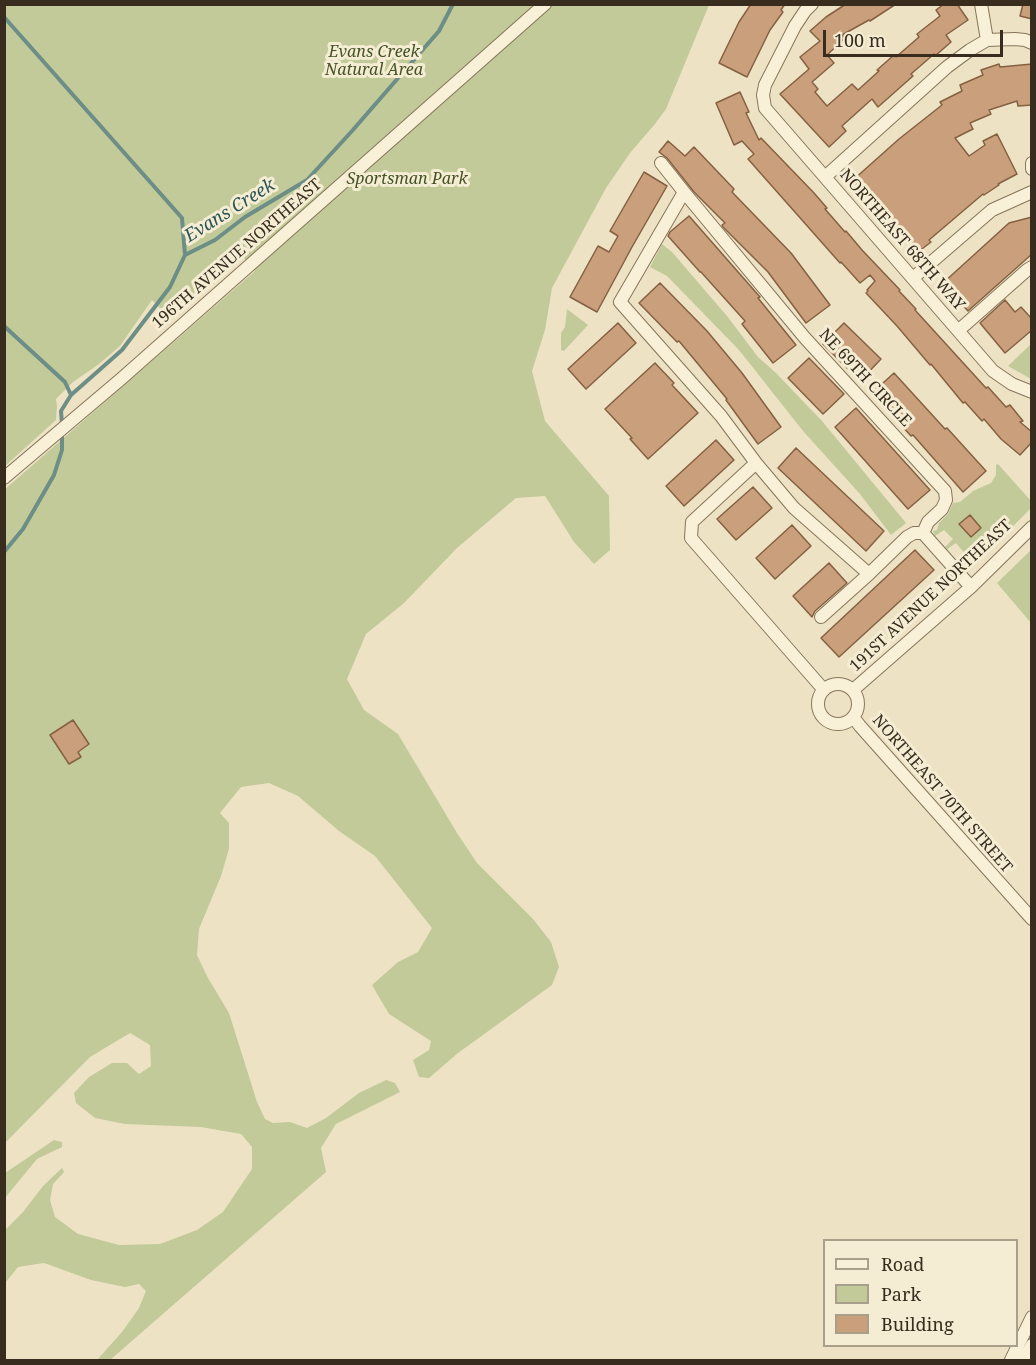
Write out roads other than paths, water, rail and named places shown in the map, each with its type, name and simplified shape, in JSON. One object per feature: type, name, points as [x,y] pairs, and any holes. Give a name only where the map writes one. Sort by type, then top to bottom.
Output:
[{"type":"street","name":"196TH AVENUE NORTHEAST","points":[[4,478],[71,422],[545,4]]},
{"type":"street","name":"NORTHEAST 68TH WAY","points":[[812,4],[795,26],[765,85],[763,95],[765,108],[993,371],[1012,384],[1032,393]]},
{"type":"street","points":[[981,4],[987,40]]},
{"type":"street","points":[[825,177],[947,67],[970,50],[987,40],[1015,39],[1032,43]]},
{"type":"street","name":"NE 69TH CIRCLE","points":[[661,163],[805,338],[945,490],[946,500],[942,508],[928,522],[923,533],[914,533],[907,537],[821,617]]},
{"type":"street","points":[[1032,163],[1032,169]]},
{"type":"street","points":[[684,192],[620,302],[722,416],[756,463],[794,508],[869,574]]},
{"type":"street","points":[[913,278],[992,210],[1032,192]]},
{"type":"street","points":[[959,330],[1032,267]]},
{"type":"street","points":[[756,463],[692,523],[691,538],[824,690]]},
{"type":"street","name":"191ST AVENUE NORTHEAST","points":[[853,690],[971,587],[1032,527]]},
{"type":"street","points":[[923,533],[971,587]]},
{"type":"street","points":[[833,684],[838,684],[853,690],[858,704],[856,713],[849,721],[838,724],[823,716],[819,706],[820,695],[824,690],[833,684]]},
{"type":"street","name":"NORTHEAST 70TH STREET","points":[[853,717],[1032,919]]},
{"type":"street","points":[[1018,1346],[1032,1317]]},
{"type":"street","points":[[1024,1360],[1032,1345]]},
{"type":"waterway","name":"Evans Creek","points":[[62,424],[61,411],[71,395],[122,350],[170,287],[185,255],[215,240],[245,217],[307,180],[439,31],[453,4]]},
{"type":"waterway","points":[[4,17],[182,218],[185,255]]},
{"type":"waterway","points":[[4,326],[65,382],[71,395]]},
{"type":"waterway","name":"Evans Creek","points":[[4,552],[23,529],[54,475],[62,450],[62,432]]},
{"type":"park label","name":"Evans Creek Natural Area","points":[[374,61]]},
{"type":"park label","name":"Sportsman Park","points":[[407,179]]}]
